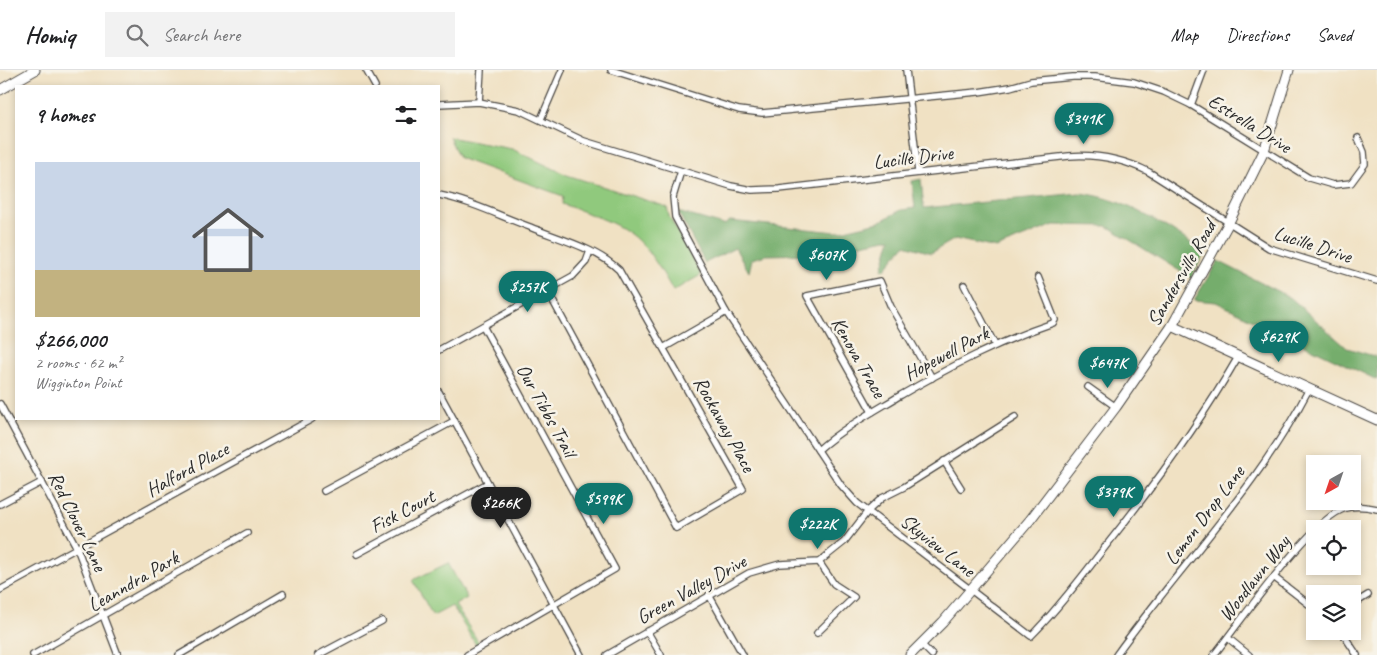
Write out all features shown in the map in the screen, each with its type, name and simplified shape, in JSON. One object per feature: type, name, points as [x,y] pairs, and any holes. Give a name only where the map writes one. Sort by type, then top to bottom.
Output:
[{"type":"street","points":[[0,90],[35,70]]},
{"type":"street","points":[[366,70],[374,85]]},
{"type":"street","points":[[479,102],[481,70]]},
{"type":"street","points":[[541,119],[562,70]]},
{"type":"street","name":"Estrella Drive","points":[[611,70],[751,112],[789,112],[996,90],[1040,80],[1095,77],[1134,82],[1164,92],[1191,105],[1309,178],[1341,186],[1352,183],[1365,164],[1364,152],[1358,138]]},
{"type":"street","points":[[906,70],[918,172]]},
{"type":"street","points":[[1191,105],[1204,70]]},
{"type":"street","name":"Sandersville Road","points":[[910,655],[1030,520],[1116,407],[1172,326],[1228,224],[1264,151],[1277,114],[1289,70]]},
{"type":"street","name":"Lucille Drive","points":[[440,104],[479,102],[520,110],[584,141],[681,171],[752,190],[779,189],[1069,156],[1089,155],[1106,157],[1136,166],[1148,172],[1269,248],[1289,256],[1377,281]]},
{"type":"street","name":"Skyview Lane","points":[[681,171],[673,197],[675,217],[726,312],[841,486],[868,511],[1031,636],[1098,555],[1173,459],[1238,358]]},
{"type":"street","name":"Rockaway Place","points":[[440,195],[500,216],[609,260],[619,270],[665,347],[743,489],[676,528],[547,290]]},
{"type":"street","points":[[440,349],[573,276],[586,262],[590,251]]},
{"type":"street","name":"Hopewell Park","points":[[818,450],[872,412],[932,378],[995,345],[1056,320],[1038,277]]},
{"type":"street","name":"Kenova Trace","points":[[872,412],[807,296],[880,281],[891,307],[932,378]]},
{"type":"street","points":[[964,285],[995,345]]},
{"type":"street","points":[[665,347],[726,312]]},
{"type":"street","name":"Our Tibbs Trail","points":[[467,655],[615,569],[483,326]]},
{"type":"street","points":[[1172,326],[1238,358],[1377,420]]},
{"type":"street","points":[[1088,387],[1116,407]]},
{"type":"street","name":"Lemon Drop Lane","points":[[1118,652],[1232,509],[1280,438],[1309,389]]},
{"type":"street","points":[[440,394],[582,655]]},
{"type":"street","name":"Red Clover Lane","points":[[0,404],[77,548],[102,618],[118,655]]},
{"type":"street","points":[[817,633],[854,597],[834,584],[819,562],[844,542],[868,511],[882,498],[904,487],[1015,417]]},
{"type":"street","name":"Halford Place","points":[[0,590],[310,420]]},
{"type":"street","points":[[324,491],[454,421]]},
{"type":"street","points":[[944,461],[961,488]]},
{"type":"street","points":[[0,504],[42,482]]},
{"type":"street","name":"Fisk Court","points":[[357,554],[488,483]]},
{"type":"street","name":"Woodlawn Way","points":[[1214,655],[1321,522],[1346,508],[1377,509]]},
{"type":"street","name":"Leanndra Park","points":[[33,655],[102,618],[247,533]]},
{"type":"street","name":"Green Valley Drive","points":[[607,655],[709,595],[756,570],[780,564],[819,562]]},
{"type":"street","points":[[1275,578],[1306,602]]},
{"type":"street","points":[[179,655],[283,594]]},
{"type":"street","points":[[709,595],[743,655]]},
{"type":"street","points":[[1361,599],[1368,595]]},
{"type":"street","points":[[318,655],[382,621]]},
{"type":"street","points":[[647,631],[661,655]]},
{"type":"street","points":[[1228,638],[1249,655]]},
{"type":"street","points":[[1347,640],[1358,655]]},
{"type":"street","points":[[921,644],[932,655]]},
{"type":"street","points":[[1118,652],[1127,655]]},
{"type":"green space","points":[[449,137],[512,149],[567,175],[667,207],[669,216],[701,275],[673,291],[650,254],[629,233],[616,225],[562,204],[563,196],[459,158]]},
{"type":"green space","points":[[921,179],[924,208],[1080,193],[1097,196],[1130,207],[1146,215],[1205,252],[1191,278],[1107,226],[1054,225],[996,248],[955,239],[931,253],[905,245],[884,270],[882,269],[891,238],[812,254],[766,255],[752,259],[749,272],[735,248],[705,263],[678,212],[724,225],[730,221],[836,232],[879,222],[901,210],[915,208],[912,181]]},
{"type":"green space","points":[[1218,261],[1291,298],[1347,348],[1377,357],[1377,380],[1216,302],[1194,300]]},
{"type":"green space","points":[[448,563],[467,598],[455,605],[479,643],[476,645],[452,606],[433,616],[413,580]]}]
